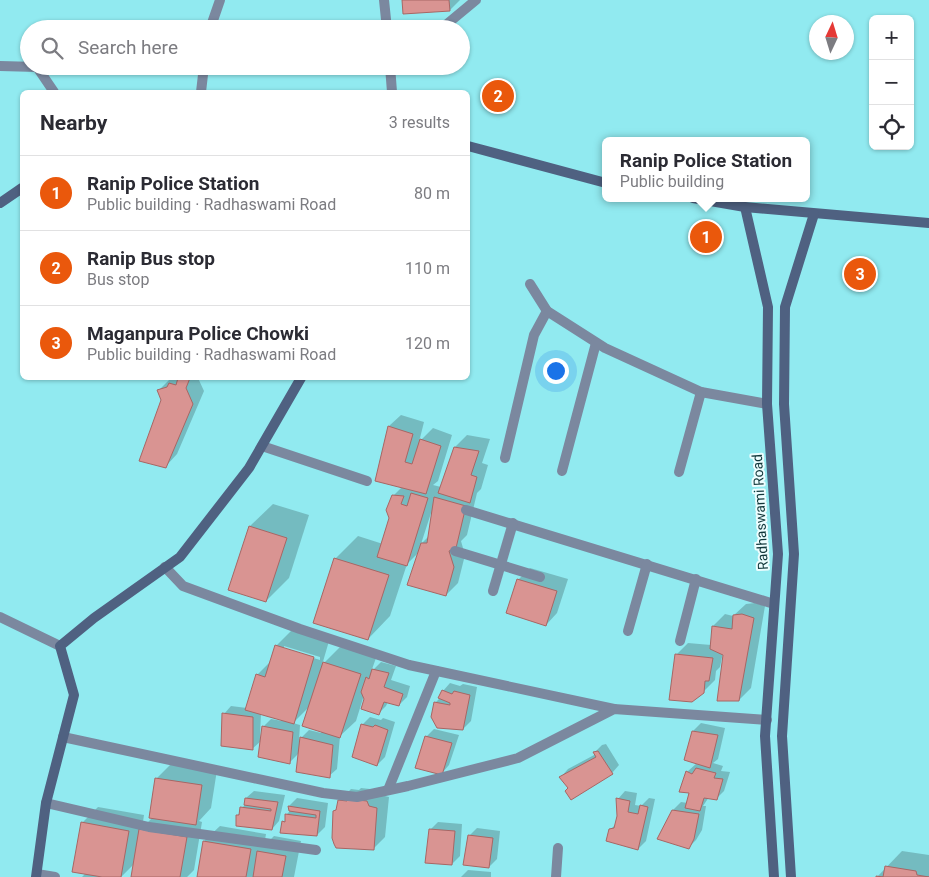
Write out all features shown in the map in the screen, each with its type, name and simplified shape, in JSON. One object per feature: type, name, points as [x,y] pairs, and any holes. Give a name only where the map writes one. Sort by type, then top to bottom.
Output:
[{"type":"street","points":[[213,20],[220,0]]},
{"type":"street","points":[[384,0],[386,20]]},
{"type":"street","points":[[452,20],[476,0]]},
{"type":"street","points":[[0,66],[20,67]]},
{"type":"street","points":[[42,75],[53,90]]},
{"type":"street","points":[[201,90],[203,75]]},
{"type":"street","points":[[391,75],[392,90]]},
{"type":"street","points":[[470,147],[602,182]]},
{"type":"street","points":[[0,203],[20,189]]},
{"type":"street","points":[[716,202],[814,214],[929,223]]},
{"type":"street","name":"Radhaswami Road","points":[[745,207],[768,307],[767,404],[778,554],[765,736],[774,877]]},
{"type":"street","points":[[791,877],[782,736],[794,554],[784,404],[785,307],[814,214]]},
{"type":"street","points":[[530,284],[547,311],[605,348],[701,392],[767,404]]},
{"type":"street","points":[[505,458],[534,335],[547,311]]},
{"type":"street","points":[[562,472],[596,343]]},
{"type":"street","points":[[60,646],[94,618],[180,557],[249,468],[300,380]]},
{"type":"street","points":[[679,472],[701,392]]},
{"type":"street","points":[[262,446],[367,480]]},
{"type":"street","points":[[466,510],[774,604]]},
{"type":"street","points":[[493,591],[512,523]]},
{"type":"street","points":[[454,551],[540,577]]},
{"type":"street","points":[[628,631],[647,564]]},
{"type":"street","points":[[166,567],[183,586],[300,629],[409,665],[614,709],[767,720]]},
{"type":"street","points":[[680,641],[696,579]]},
{"type":"street","points":[[0,617],[60,646],[74,695],[46,803],[37,875],[55,877]]},
{"type":"street","points":[[388,790],[436,671]]},
{"type":"street","points":[[63,737],[322,793],[356,797],[518,758],[614,709]]},
{"type":"street","points":[[46,803],[149,827],[316,850]]},
{"type":"street","points":[[556,877],[558,848]]},
{"type":"building","points":[[402,0],[449,0],[450,11],[403,14]]},
{"type":"building","points":[[177,380],[189,380],[186,388],[193,404],[166,468],[139,461],[161,400],[157,390],[167,387],[169,383],[176,385]]},
{"type":"building","points":[[388,426],[413,434],[405,462],[412,464],[420,439],[441,446],[426,494],[375,481]]},
{"type":"building","points":[[454,447],[479,451],[471,475],[477,477],[470,503],[438,493]]},
{"type":"building","points":[[411,493],[428,498],[407,566],[377,557],[389,518],[386,510],[392,495],[404,496],[401,504],[407,506]]},
{"type":"building","points":[[434,497],[466,506],[456,548],[449,551],[454,567],[446,596],[407,585],[421,543],[427,543]]},
{"type":"building","points":[[249,526],[287,538],[266,602],[228,590]]},
{"type":"building","points":[[334,558],[389,575],[368,640],[313,623]]},
{"type":"building","points":[[517,579],[557,591],[546,626],[506,613]]},
{"type":"building","points":[[742,614],[754,618],[739,701],[717,701],[723,655],[710,649],[712,626],[732,629],[733,615]]},
{"type":"building","points":[[275,645],[314,657],[294,724],[245,710],[256,674],[265,677]]},
{"type":"building","points":[[675,654],[713,658],[709,681],[705,681],[704,693],[692,702],[669,700]]},
{"type":"building","points":[[323,662],[361,674],[340,738],[302,726]]},
{"type":"building","points":[[372,669],[389,673],[384,687],[403,694],[399,706],[384,702],[379,715],[361,709],[364,699],[361,692],[366,677],[369,679]]},
{"type":"building","points":[[442,690],[452,694],[454,691],[470,695],[463,730],[437,728],[431,717],[434,702],[450,705],[450,703],[438,698]]},
{"type":"building","points":[[222,713],[253,717],[253,750],[221,746]]},
{"type":"building","points":[[361,724],[373,727],[375,725],[388,730],[377,766],[352,757]]},
{"type":"building","points":[[262,726],[293,732],[290,764],[258,757]]},
{"type":"building","points":[[692,731],[718,735],[710,768],[684,760]]},
{"type":"building","points":[[425,736],[452,743],[442,775],[415,768]]},
{"type":"building","points":[[300,737],[333,745],[330,778],[296,772]]},
{"type":"building","points":[[598,751],[613,774],[571,800],[565,791],[568,788],[559,777],[596,757],[593,752]]},
{"type":"building","points":[[696,768],[716,773],[714,778],[723,779],[717,800],[704,798],[700,811],[685,808],[689,793],[679,792],[686,771],[692,774]]},
{"type":"building","points":[[155,778],[202,785],[196,825],[149,818]]},
{"type":"building","points":[[245,798],[278,802],[272,830],[236,826],[236,815],[239,815],[240,807],[271,811],[271,809],[244,805]]},
{"type":"building","points":[[616,798],[630,801],[628,812],[638,814],[640,805],[648,807],[638,850],[606,841],[609,829],[614,828],[617,816]]},
{"type":"building","points":[[348,799],[367,801],[369,806],[377,808],[374,850],[336,848],[332,838],[333,811],[336,810],[338,800],[347,801]]},
{"type":"building","points":[[288,806],[320,811],[317,836],[280,833],[282,821],[285,822],[285,814],[316,818],[316,815],[289,811]]},
{"type":"building","points":[[672,810],[699,814],[694,839],[689,849],[657,839]]},
{"type":"building","points":[[81,822],[129,831],[121,877],[102,877],[72,872]]},
{"type":"building","points":[[139,829],[187,837],[180,877],[131,877]]},
{"type":"building","points":[[429,829],[455,831],[452,865],[425,863]]},
{"type":"building","points":[[468,835],[493,838],[489,868],[463,865]]},
{"type":"building","points":[[203,841],[251,849],[246,877],[197,877]]},
{"type":"building","points":[[257,851],[286,856],[282,877],[253,877]]},
{"type":"building","points":[[885,866],[916,871],[917,875],[929,877],[883,877]]},
{"type":"place","name":"Ranip Bus stop","points":[[498,96]]},
{"type":"place","name":"Ranip Police Station","points":[[706,237]]},
{"type":"place","name":"Maganpura Police Chowki","points":[[860,274]]}]
